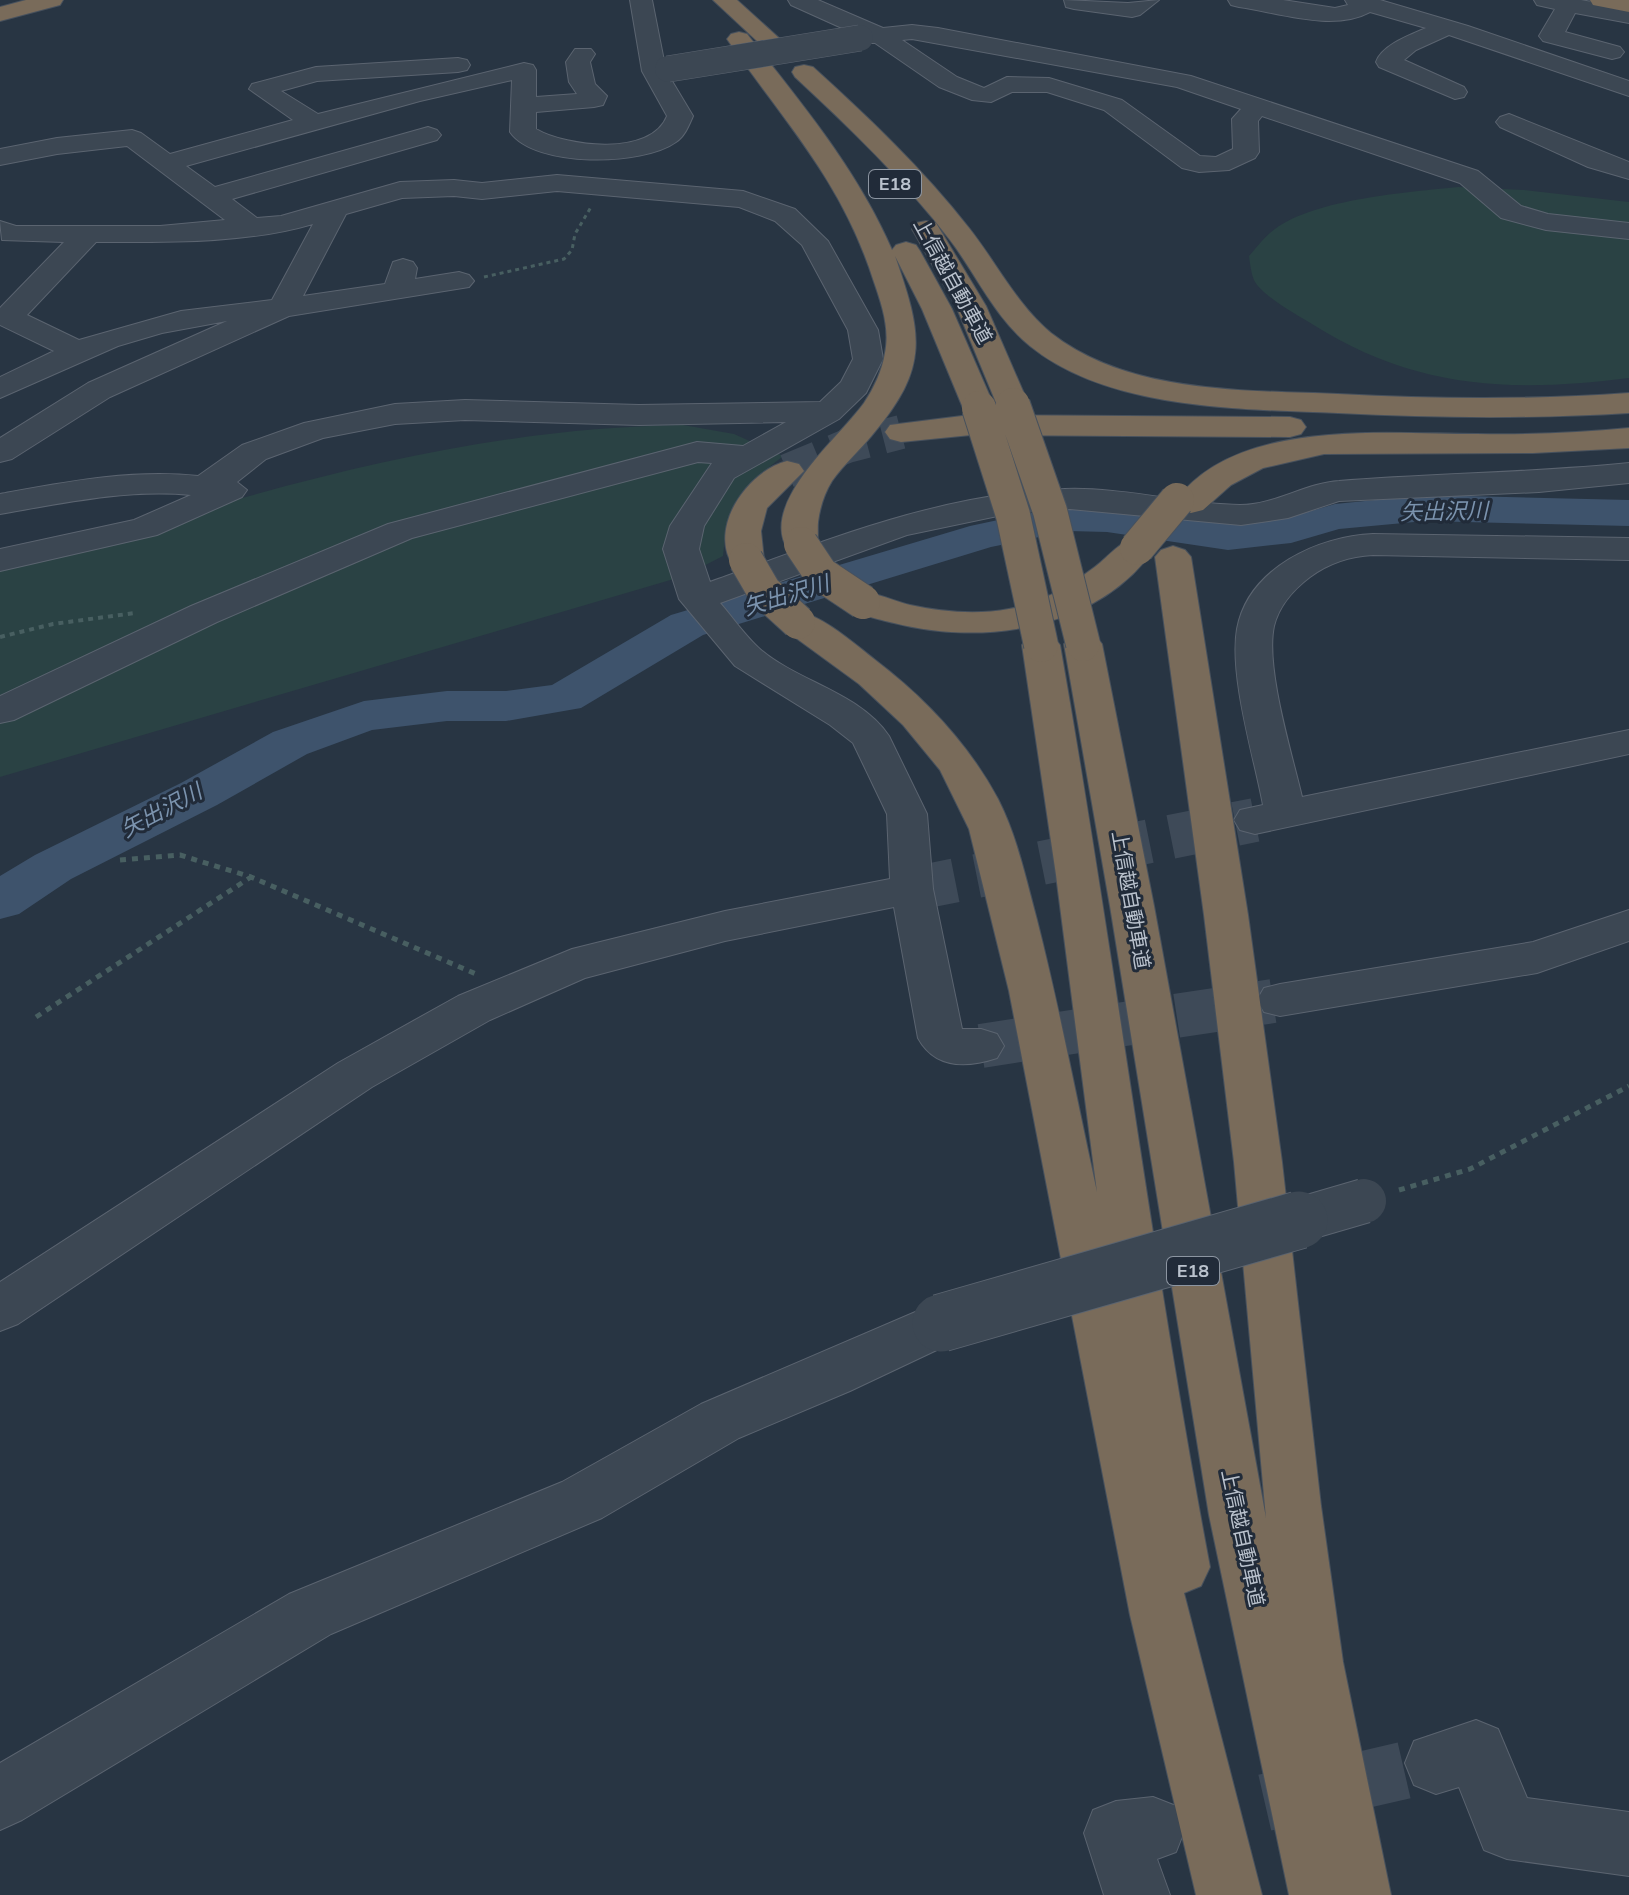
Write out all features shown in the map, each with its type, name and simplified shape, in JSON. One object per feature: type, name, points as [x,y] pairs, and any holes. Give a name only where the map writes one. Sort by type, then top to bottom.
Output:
[{"type":"highway","points":[[1601,0],[1629,5]]},
{"type":"highway","points":[[0,14],[37,1]]},
{"type":"highway","name":"上信越自動車道","points":[[713,2],[739,39],[816,123],[887,219],[937,309],[979,408],[1013,515],[1062,644],[1132,906],[1237,1515],[1322,1895]]},
{"type":"highway","name":"上信越自動車道","points":[[713,2],[804,72],[881,163],[946,260],[977,318],[1013,405],[1050,511],[1062,644],[1062,764],[1132,1270],[1168,1499],[1245,1895]]},
{"type":"highway","points":[[739,39],[830,156],[859,203],[884,261],[900,320],[902,340],[894,379],[872,416],[807,494],[800,511],[801,544],[821,574],[863,602],[890,612],[952,623],[998,623],[1030,617],[1087,592],[1175,539],[1184,501],[1213,474],[1269,455],[1338,445],[1508,444],[1629,438]]},
{"type":"highway","points":[[804,72],[847,111],[924,191],[1040,338],[1088,366],[1160,387],[1302,402],[1522,408],[1629,403]]},
{"type":"highway","points":[[901,432],[971,425],[1489,429],[1629,422]]},
{"type":"highway","points":[[787,471],[765,486],[750,504],[743,523],[742,542],[746,560],[764,591],[798,622],[887,685],[921,720],[949,754],[972,790],[988,826],[1020,939],[1143,1531],[1207,1817],[1229,1895]]},
{"type":"highway","points":[[1155,552],[1226,915],[1258,1162],[1293,1506],[1313,1662],[1358,1895]]},
{"type":"street","points":[[524,70],[523,132],[561,149],[632,149],[652,144],[669,135],[680,116],[661,70],[641,0]]},
{"type":"street","points":[[799,0],[948,82],[981,95],[991,95],[1007,84],[1049,85],[1113,105],[1191,162],[1204,166],[1221,166],[1246,152],[1245,119],[1256,108]]},
{"type":"street","points":[[1074,2],[1132,10],[1148,0]]},
{"type":"street","points":[[1239,0],[1335,15],[1349,14],[1363,2],[1629,89]]},
{"type":"street","points":[[1612,52],[1551,36],[1556,2],[1629,16]]},
{"type":"street","points":[[1447,27],[1406,46],[1388,62],[1455,92]]},
{"type":"street","points":[[661,70],[869,37],[912,32],[938,35],[1182,81],[1469,177],[1511,212],[1546,222],[1629,231]]},
{"type":"street","points":[[523,105],[594,100],[595,96],[585,89],[580,80],[578,62],[583,54]]},
{"type":"street","points":[[315,123],[261,89],[316,74],[357,69],[464,65],[524,70]]},
{"type":"street","points":[[166,163],[415,95],[524,70]]},
{"type":"street","points":[[400,190],[428,135],[415,95]]},
{"type":"street","points":[[1509,122],[1597,161],[1629,171]]},
{"type":"street","points":[[213,196],[428,135]]},
{"type":"street","points":[[0,157],[57,146],[132,138],[249,225]]},
{"type":"street","points":[[8,236],[160,234],[283,224],[400,190],[454,188],[482,191],[557,183],[743,199],[785,215],[814,241],[863,330],[868,359],[855,386],[828,412],[722,471],[687,526],[681,549],[707,613],[748,658],[844,716],[869,736],[907,814],[912,889],[941,1038],[955,1048],[981,1046]]},
{"type":"street","points":[[0,452],[99,390],[282,308],[335,209]]},
{"type":"street","points":[[79,352],[4,316],[88,234]]},
{"type":"street","points":[[0,389],[79,352],[156,324],[207,314],[282,308],[401,279],[459,281]]},
{"type":"street","points":[[1,501],[104,486],[160,482],[202,486],[219,479],[254,452],[315,430],[382,417],[465,410],[639,415],[828,412]]},
{"type":"street","points":[[0,560],[145,528],[326,447],[382,417]]},
{"type":"street","points":[[0,711],[204,614],[400,531],[697,452],[750,456]]},
{"type":"street","points":[[707,613],[898,527],[1021,501],[1070,499],[1241,515],[1279,515],[1335,491],[1539,482],[1629,473]]},
{"type":"street","points":[[1279,515],[1315,554]]},
{"type":"street","points":[[1629,549],[1466,543],[1349,546],[1315,554],[1289,574],[1267,600],[1255,628],[1270,816],[1629,742]]},
{"type":"street","points":[[0,1309],[355,1075],[474,1008],[572,965],[710,930],[912,889]]},
{"type":"street","points":[[1280,1000],[1537,957],[1629,925]]},
{"type":"street","points":[[0,1798],[310,1614],[582,1500],[720,1421],[831,1375],[941,1323],[1364,1201]]},
{"type":"street","points":[[1436,1763],[1476,1751],[1507,1827],[1629,1844]]},
{"type":"street","points":[[1137,1895],[1116,1833],[1153,1829]]},
{"type":"path","points":[[459,281],[564,259],[572,250],[575,234],[603,188]]},
{"type":"path","points":[[0,637],[53,624],[138,613]]},
{"type":"path","points":[[120,860],[180,855],[251,877],[514,990]]},
{"type":"path","points":[[36,1017],[251,877]]},
{"type":"path","points":[[1364,1201],[1470,1169],[1629,1086]]},
{"type":"green space","points":[[1458,187],[1524,190],[1629,202],[1629,378],[1586,383],[1504,385],[1426,374],[1350,346],[1280,304],[1254,280],[1249,256],[1271,232],[1292,219],[1314,210],[1363,199]]},
{"type":"green space","points":[[683,425],[734,434],[783,456],[747,488],[733,509],[723,556],[684,576],[0,777],[0,571],[252,495],[422,454],[508,439],[595,429]]},
{"type":"waterway","name":"矢出沢川","points":[[0,901],[53,867],[199,794],[290,743],[364,716],[447,706],[506,706],[564,698],[687,625],[985,535],[1069,518],[1107,519],[1228,537],[1291,530],[1335,517],[1425,508],[1629,513]]},
{"type":"tunnel","points":[[787,471],[847,446],[901,432]]},
{"type":"tunnel","points":[[912,889],[1255,820]]},
{"type":"tunnel","points":[[981,1046],[1273,1001]]},
{"type":"tunnel","points":[[1181,1822],[1436,1763]]}]
